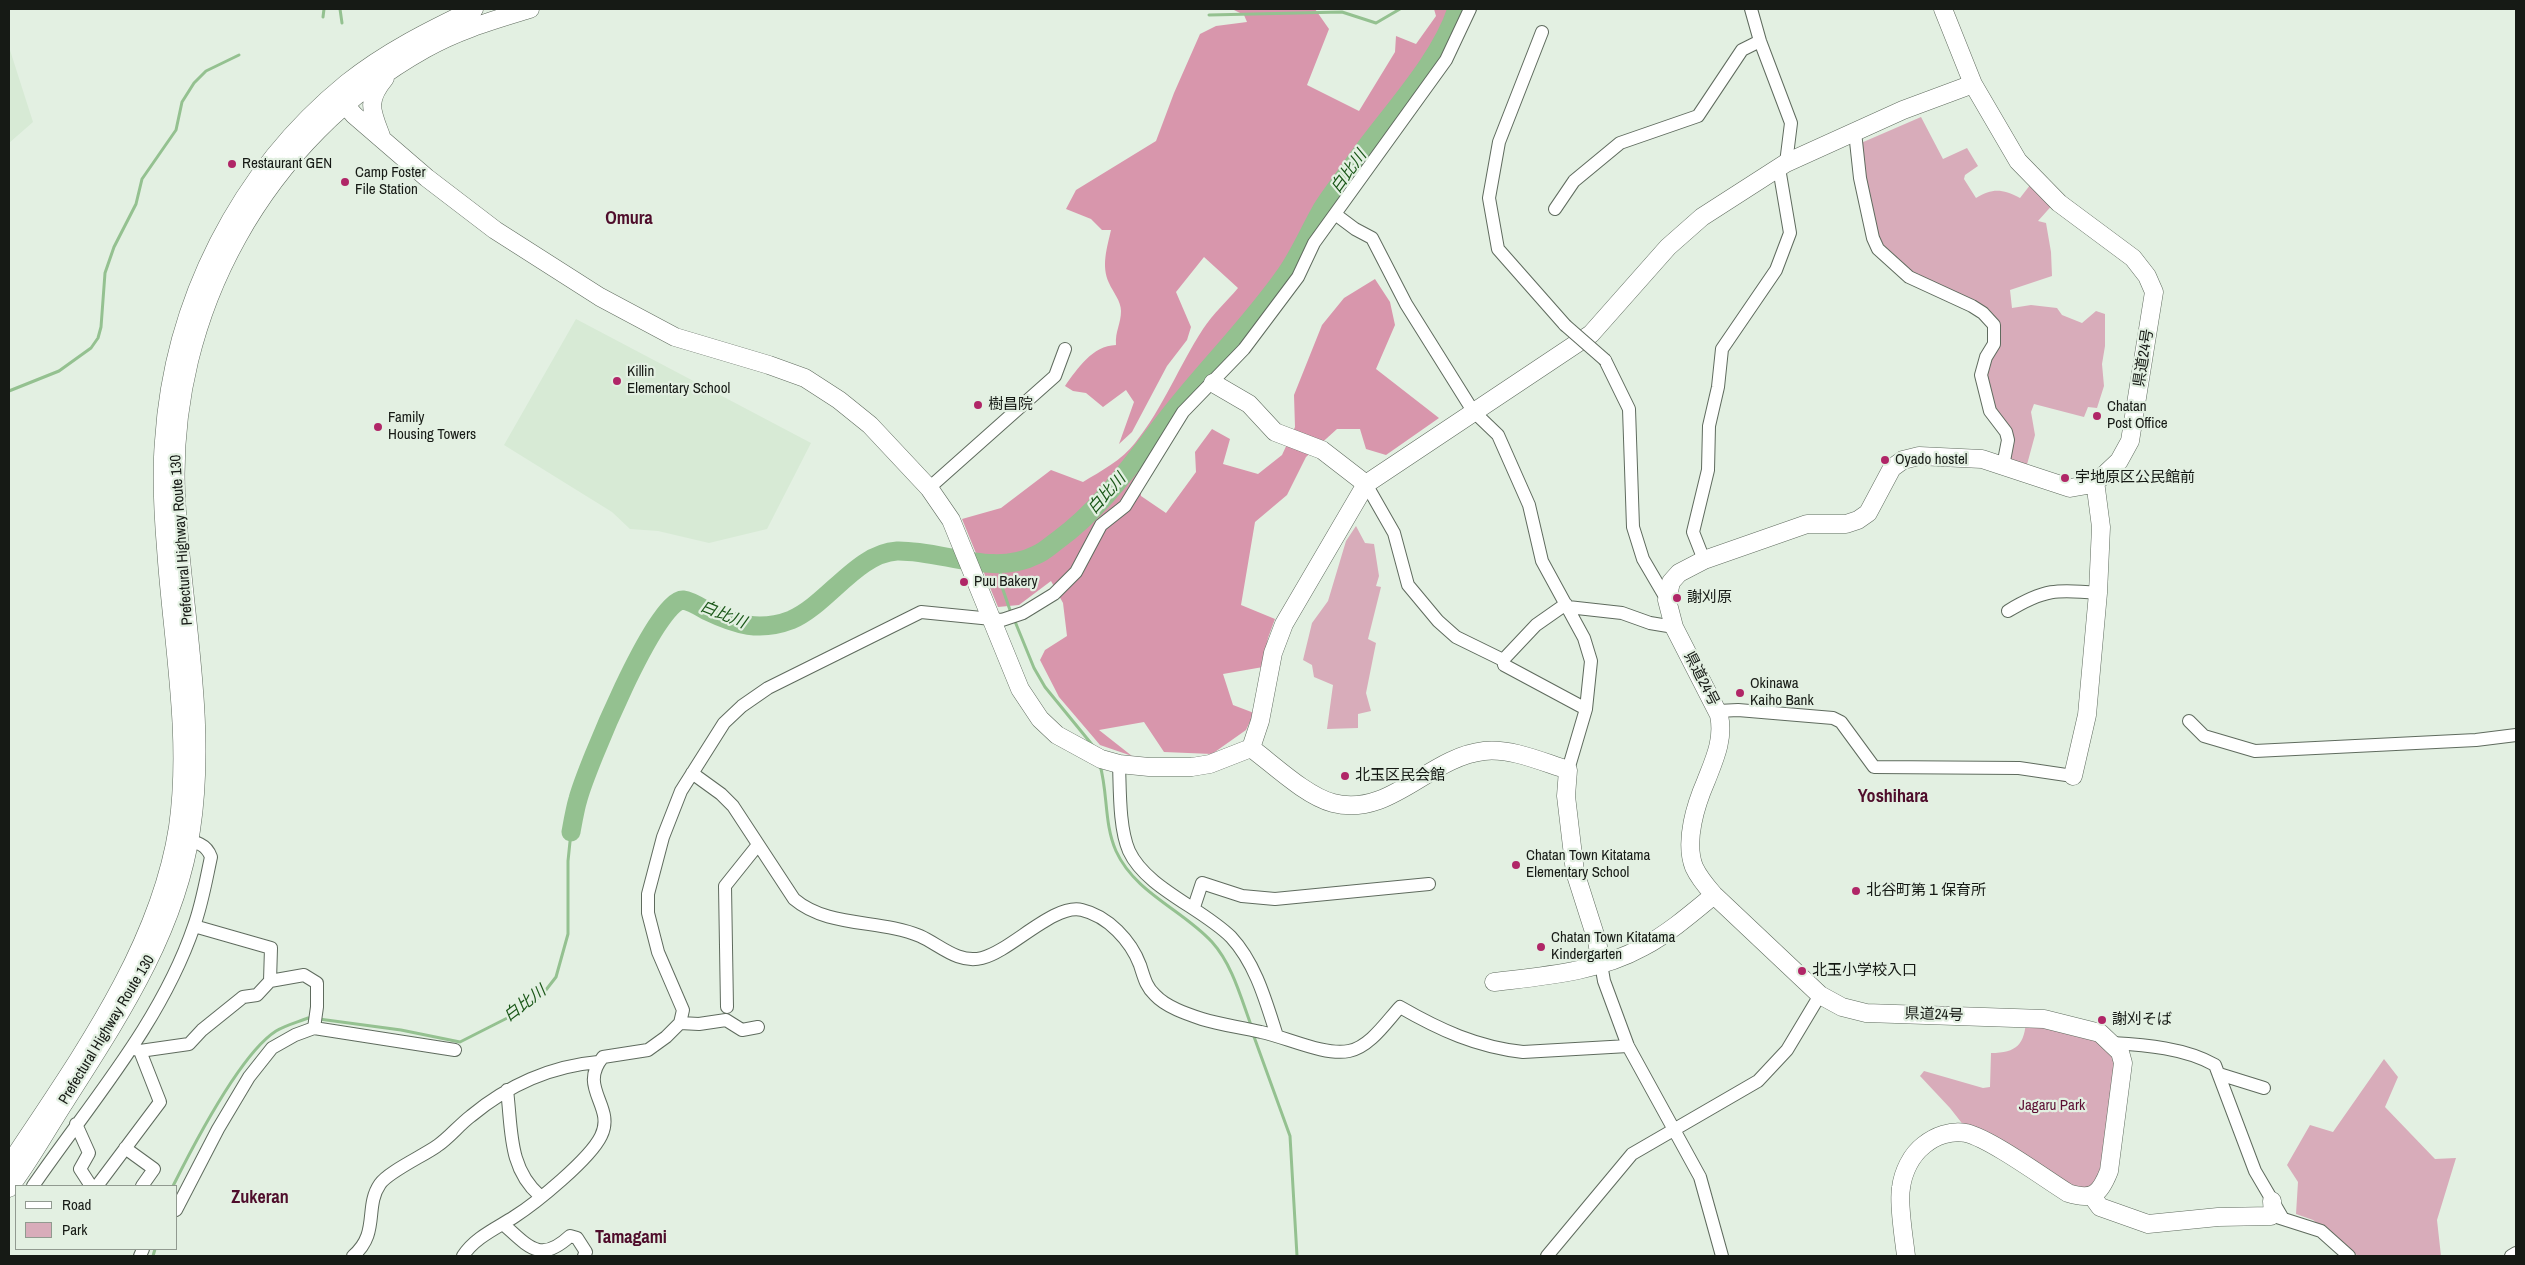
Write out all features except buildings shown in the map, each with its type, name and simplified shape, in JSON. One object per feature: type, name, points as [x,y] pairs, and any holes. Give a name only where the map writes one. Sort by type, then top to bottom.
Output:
[{"type":"main road","name":"Prefectural Highway Route 130","points":[[9,1165],[98,1026],[140,949],[193,815],[197,742],[176,471],[179,416],[184,384],[203,309],[225,259],[248,219],[340,99],[368,67],[425,32],[474,9]]},
{"type":"main road","name":"Prefectural Highway Route 130","points":[[340,99],[430,46],[463,32],[530,9]]},
{"type":"main road","name":"県道24号","points":[[1943,9],[1974,84],[2018,161],[2059,203],[2133,258],[2147,276],[2154,292],[2130,441],[2119,461],[2095,481],[2087,486],[2070,488],[1982,459],[1919,456],[1903,460],[1892,468],[1868,513],[1858,520],[1846,524],[1807,524],[1704,560],[1679,573],[1671,582],[1667,600],[1674,626],[1718,711],[1721,724],[1720,744],[1696,812],[1692,858],[1700,878],[1714,895],[1820,995],[1842,1007],[1866,1013],[2044,1019],[2100,1033],[2112,1043]]},
{"type":"main road","points":[[382,140],[372,113],[371,103],[376,90],[395,66]]},
{"type":"main road","points":[[1251,748],[1260,721],[1273,653],[1284,624],[1366,484],[1473,411],[1554,361],[1592,334],[1668,247],[1695,223],[1783,166],[1903,110],[1974,84]]},
{"type":"main road","points":[[340,99],[382,140],[427,178],[495,230],[630,315],[674,337],[769,365],[805,378],[839,400],[870,425],[929,488],[951,520],[973,575],[997,620],[1020,689],[1031,707],[1057,735],[1090,754],[1115,763],[1192,767],[1210,764],[1251,748]]},
{"type":"main road","points":[[1213,383],[1249,404],[1275,432],[1322,450],[1366,484]]},
{"type":"main road","points":[[2073,776],[2087,715],[2098,593],[2101,527],[2095,481]]},
{"type":"main road","points":[[1251,748],[1322,799],[1351,806],[1379,801],[1439,766],[1457,758],[1484,751],[1498,751],[1525,756],[1568,770],[1566,796],[1575,872],[1601,964]]},
{"type":"main road","name":"Prefectural Highway Route 130","points":[[9,1188],[101,1044],[153,954],[172,909],[182,840]]},
{"type":"main road","points":[[1494,982],[1571,972],[1601,964],[1642,948],[1664,934],[1714,895]]},
{"type":"main road","points":[[1906,1256],[1900,1189],[1906,1168],[1919,1149],[1932,1138],[1948,1133],[1966,1133],[1984,1140],[2068,1193],[2079,1196],[2092,1196],[2103,1186],[2110,1162],[2123,1063],[2120,1052],[2112,1043]]},
{"type":"main road","points":[[2092,1196],[2100,1207],[2148,1224],[2275,1211]]},
{"type":"street","points":[[353,1256],[361,1249],[366,1239],[376,1192],[385,1178],[439,1144],[471,1116],[507,1090],[536,1076],[586,1063],[598,1062],[608,1055],[648,1050],[666,1037],[680,1023],[683,1010],[658,952],[648,913],[648,894],[670,818],[692,773],[724,723],[742,706],[768,688],[921,612],[997,620],[1023,613],[1054,594],[1076,572],[1101,526],[1126,506],[1183,412],[1213,383],[1244,348],[1298,277],[1314,243],[1446,60],[1470,9]]},
{"type":"street","points":[[1704,560],[1694,532],[1708,470],[1709,426],[1718,387],[1722,349],[1776,270],[1790,233],[1783,166],[1791,123],[1760,41],[1751,9]]},
{"type":"street","points":[[1542,32],[1499,142],[1489,198],[1498,249],[1565,325],[1605,360],[1629,409],[1633,527],[1643,559],[1667,600]]},
{"type":"street","points":[[1555,210],[1574,181],[1620,144],[1698,116],[1742,50],[1760,41]]},
{"type":"street","points":[[1855,132],[1860,178],[1873,238],[1878,249],[1909,277],[1972,306],[1983,313],[1994,325],[1994,344],[1986,357],[1981,375],[1990,411],[2006,432],[2008,440],[2003,466]]},
{"type":"street","points":[[1335,214],[1355,229],[1372,238],[1406,304],[1473,411],[1498,435],[1530,505],[1542,561],[1584,638],[1591,661],[1586,709],[1568,770]]},
{"type":"street","points":[[929,488],[1055,376],[1065,349]]},
{"type":"street","points":[[1366,484],[1394,532],[1408,585],[1438,621],[1456,637],[1503,660],[1504,664],[1586,709]]},
{"type":"street","points":[[2008,610],[2045,591],[2068,590],[2098,593]]},
{"type":"street","points":[[1503,660],[1536,625],[1567,605],[1622,614],[1650,623],[1674,626]]},
{"type":"street","points":[[1718,711],[1738,710],[1833,718],[1841,722],[1874,767],[2020,768],[2073,776]]},
{"type":"street","points":[[2188,721],[2204,736],[2255,751],[2476,740],[2516,735]]},
{"type":"street","points":[[1115,763],[1129,850],[1134,860],[1150,877],[1220,928],[1241,950],[1259,983],[1278,1036]]},
{"type":"street","points":[[692,773],[721,794],[733,806],[757,846],[794,899],[809,909],[830,917],[892,928],[919,936],[958,957],[970,960],[996,954],[1066,909],[1083,910],[1109,925],[1131,944],[1148,988],[1156,997],[1201,1019],[1335,1051],[1349,1051],[1369,1039],[1400,1007],[1435,1027],[1460,1038],[1507,1050],[1523,1052],[1628,1046]]},
{"type":"street","points":[[34,1185],[76,1124],[136,1050],[194,926],[211,856],[208,849],[201,844],[182,840]]},
{"type":"street","points":[[727,1007],[725,886],[757,846]]},
{"type":"street","points":[[1194,908],[1202,883],[1242,896],[1275,899],[1429,884]]},
{"type":"street","points":[[194,926],[271,948],[270,981]]},
{"type":"street","points":[[1601,964],[1604,980],[1628,1046],[1700,1178],[1722,1256]]},
{"type":"street","points":[[136,1050],[189,1044],[202,1030],[243,997],[257,995],[270,981],[304,975],[317,983],[314,1027]]},
{"type":"street","points":[[1547,1256],[1632,1154],[1758,1080],[1786,1050],[1820,995]]},
{"type":"street","points":[[680,1023],[699,1024],[726,1020],[742,1030],[758,1027]]},
{"type":"street","points":[[178,1206],[218,1129],[249,1077],[272,1048],[295,1035],[314,1027],[455,1050]]},
{"type":"street","points":[[2112,1043],[2146,1046],[2202,1058],[2215,1065],[2255,1171],[2275,1211],[2321,1231],[2349,1256]]},
{"type":"street","points":[[99,1185],[160,1102],[136,1050]]},
{"type":"street","points":[[462,1256],[477,1241],[540,1196],[585,1158],[601,1136],[605,1123],[602,1105],[592,1081],[598,1062]]},
{"type":"street","points":[[2219,1074],[2264,1088]]},
{"type":"street","points":[[507,1090],[514,1150],[520,1174],[540,1196]]},
{"type":"street","points":[[76,1124],[89,1153],[80,1169],[90,1185]]},
{"type":"street","points":[[125,1148],[154,1170],[143,1185]]},
{"type":"street","points":[[503,1224],[531,1250],[546,1252],[558,1248],[570,1236],[577,1238],[586,1252],[584,1256]]},
{"type":"street","points":[[2511,1256],[2516,1253]]},
{"type":"shaded area","points":[[1232,9],[1315,9],[1329,29],[1307,85],[1359,111],[1395,52],[1396,36],[1416,44],[1436,16],[1434,9],[1460,9],[1460,11],[1451,35],[1428,74],[1339,195],[1284,284],[1165,427],[1139,467],[1141,496],[1166,513],[1196,472],[1195,452],[1212,429],[1230,439],[1223,464],[1258,474],[1282,455],[1295,427],[1294,395],[1322,325],[1344,298],[1375,279],[1390,302],[1395,325],[1376,369],[1439,418],[1386,455],[1366,449],[1360,429],[1337,429],[1306,457],[1287,495],[1255,522],[1241,605],[1275,619],[1268,638],[1263,667],[1223,674],[1233,705],[1254,713],[1246,730],[1212,754],[1164,752],[1144,722],[1099,730],[1132,756],[1100,745],[1059,697],[1040,660],[1045,650],[1067,636],[1063,603],[1051,581],[1019,605],[998,607],[962,519],[1001,508],[1051,470],[1083,482],[1124,455],[1154,416],[1203,329],[1238,288],[1204,257],[1176,292],[1191,327],[1187,340],[1167,366],[1132,432],[1119,444],[1134,402],[1126,390],[1103,407],[1086,393],[1073,391],[1065,386],[1086,359],[1100,349],[1116,345],[1121,311],[1120,304],[1109,283],[1105,270],[1111,230],[1102,230],[1091,219],[1066,209],[1076,190],[1156,141],[1174,93],[1200,34],[1216,26],[1247,22],[1244,15]]},
{"type":"shaded area","points":[[9,47],[33,122],[9,143]]},
{"type":"shaded area","name":"Killin Elementary School","points":[[576,319],[811,443],[767,529],[709,543],[658,531],[630,529],[612,512],[504,445]]},
{"type":"green space","points":[[1921,117],[1943,159],[1967,148],[1978,166],[1965,175],[1964,179],[1976,198],[1993,191],[2003,191],[2020,198],[2034,180],[2055,202],[2038,221],[2046,223],[2051,252],[2052,276],[2010,290],[2012,308],[2031,305],[2057,308],[2062,315],[2082,323],[2096,311],[2105,314],[2105,346],[2102,364],[2104,386],[2097,408],[2088,407],[2084,417],[2034,404],[2031,412],[2035,435],[2025,472],[2003,465],[2008,443],[1983,380],[1992,323],[1921,284],[1882,247],[1864,177],[1861,143]]},
{"type":"green space","points":[[1356,526],[1365,543],[1374,544],[1379,576],[1376,586],[1381,587],[1368,639],[1376,643],[1366,693],[1371,711],[1358,714],[1358,728],[1327,729],[1333,685],[1314,677],[1312,665],[1303,660],[1312,623],[1328,601],[1346,541]]},
{"type":"green space","name":"Jagaru Park","points":[[2026,1019],[2100,1033],[2120,1052],[2109,1171],[2092,1196],[1972,1136],[1950,1108],[1920,1076],[1924,1071],[1983,1088],[1990,1087],[1991,1053],[2007,1051],[2018,1045],[2024,1035]]},
{"type":"green space","points":[[2384,1059],[2398,1077],[2385,1107],[2435,1159],[2456,1158],[2437,1220],[2441,1256],[2358,1256],[2313,1220],[2296,1214],[2298,1182],[2287,1165],[2310,1125],[2333,1132]]},
{"type":"waterway","points":[[323,17],[324,9]]},
{"type":"waterway","points":[[340,9],[342,23]]},
{"type":"waterway","points":[[1209,15],[1342,12],[1376,23],[1400,9]]},
{"type":"waterway","name":"白比川","points":[[571,832],[584,782],[623,688],[656,626],[671,607],[683,600],[738,623],[758,626],[780,624],[804,613],[855,570],[882,554],[897,551],[914,552],[967,561],[1002,564],[1020,561],[1036,555],[1074,527],[1116,484],[1181,402],[1272,293],[1291,266],[1329,198],[1366,146],[1425,70],[1438,50],[1457,9]]},
{"type":"waterway","points":[[9,391],[59,371],[91,348],[98,338],[101,327],[105,273],[114,247],[136,204],[142,179],[176,130],[182,102],[194,83],[206,71],[239,55]]},
{"type":"waterway","points":[[1000,564],[1001,584],[1011,613]]},
{"type":"waterway","points":[[1014,619],[1034,668],[1045,687],[1094,747]]},
{"type":"waterway","points":[[1100,765],[1112,841],[1124,866],[1147,890],[1187,920],[1212,942],[1225,960],[1251,1025]]},
{"type":"waterway","name":"白比川","points":[[319,1019],[401,1030],[460,1042],[523,1010],[542,995],[556,977],[568,934],[568,861],[571,832]]},
{"type":"waterway","name":"白比川","points":[[174,1185],[218,1102],[248,1059],[276,1031],[288,1025],[313,1018]]},
{"type":"waterway","points":[[1253,1034],[1290,1136],[1297,1256]]},
{"type":"waterway","name":"白比川","points":[[153,1256],[155,1250]]},
{"type":"place","name":"Restaurant GEN","points":[[232,164]]},
{"type":"place","name":"Camp Foster File Station","points":[[345,182]]},
{"type":"place","name":"Killin Elementary School","points":[[617,381]]},
{"type":"place","name":"樹昌院","points":[[978,405]]},
{"type":"place","name":"Chatan Post Office","points":[[2097,416]]},
{"type":"place","name":"Family Housing Towers","points":[[378,427]]},
{"type":"place","name":"Oyado hostel","points":[[1885,460]]},
{"type":"place","name":"宇地原区公民館前","points":[[2065,478]]},
{"type":"place","name":"Puu Bakery","points":[[964,582]]},
{"type":"place","name":"謝刈原","points":[[1677,598]]},
{"type":"place","name":"Okinawa Kaiho Bank","points":[[1740,693]]},
{"type":"place","name":"北玉区民会館","points":[[1345,776]]},
{"type":"place","name":"Chatan Town Kitatama Elementary School","points":[[1516,865]]},
{"type":"place","name":"北谷町第１保育所","points":[[1856,891]]},
{"type":"place","name":"Chatan Town Kitatama Kindergarten","points":[[1541,947]]},
{"type":"place","name":"北玉小学校入口","points":[[1802,971]]},
{"type":"place","name":"謝刈そば","points":[[2102,1020]]},
{"type":"district","name":"Omura","points":[[629,219]]},
{"type":"district","name":"Yoshihara","points":[[1893,797]]},
{"type":"district","name":"Zukeran","points":[[260,1198]]},
{"type":"district","name":"Tamagami","points":[[631,1238]]}]
